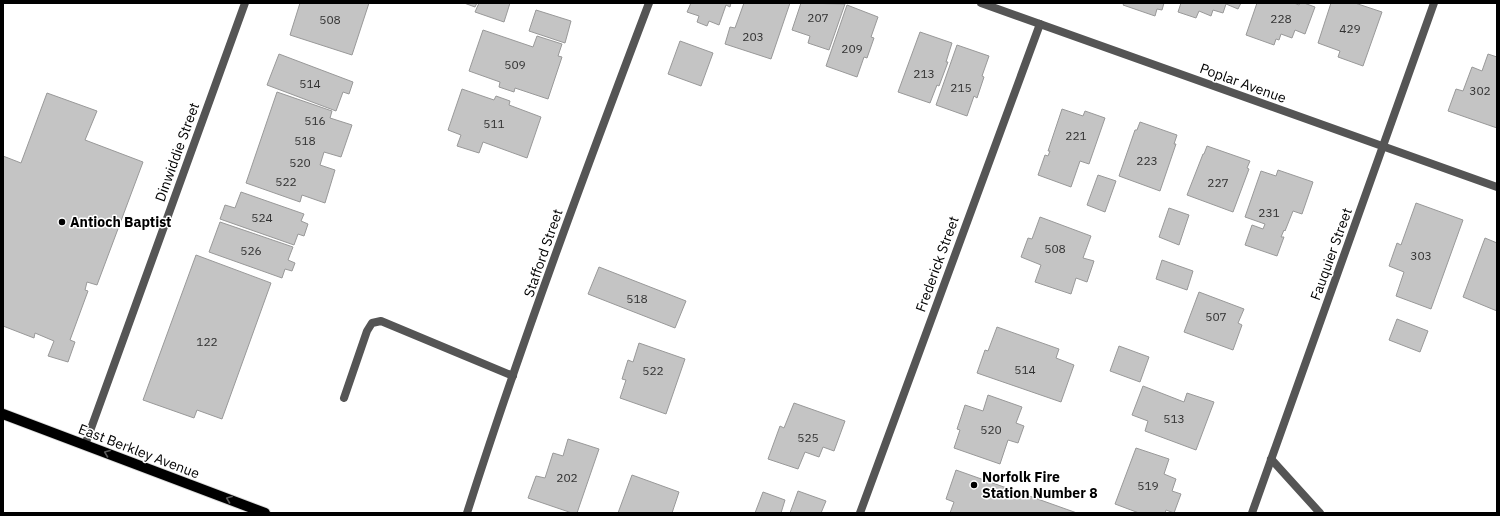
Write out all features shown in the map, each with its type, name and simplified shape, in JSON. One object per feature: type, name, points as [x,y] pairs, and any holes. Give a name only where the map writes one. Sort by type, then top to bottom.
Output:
[{"type":"main road","name":"East Berkley Avenue","points":[[3,414],[265,513]]},
{"type":"street","name":"Dinwiddie Street","points":[[85,445],[244,3]]},
{"type":"street","name":"Stafford Street","points":[[467,513],[577,193],[649,3]]},
{"type":"street","name":"Poplar Avenue","points":[[981,3],[1497,187]]},
{"type":"street","name":"Fauquier Street","points":[[1252,513],[1434,3]]},
{"type":"street","name":"Frederick Street","points":[[860,513],[1040,24]]},
{"type":"street","points":[[344,398],[367,331],[372,323],[381,321],[513,376]]},
{"type":"street","points":[[1271,459],[1320,513]]},
{"type":"building","points":[[300,3],[369,3],[352,55],[290,35]]},
{"type":"building","points":[[464,3],[477,3],[475,7]]},
{"type":"building","points":[[479,3],[510,3],[504,22],[475,12]]},
{"type":"building","points":[[691,3],[731,3],[730,7],[726,5],[719,25],[709,21],[707,26],[697,22],[699,16],[687,12]]},
{"type":"building","points":[[744,3],[790,3],[771,59],[725,44],[730,27],[735,28]]},
{"type":"building","points":[[801,3],[845,4],[829,50],[808,43],[810,36],[792,30]]},
{"type":"building","points":[[1124,3],[1164,3],[1162,10],[1157,9],[1155,16],[1123,5]]},
{"type":"building","points":[[1181,3],[1241,3],[1238,9],[1226,4],[1223,13],[1213,10],[1211,16],[1199,11],[1196,18],[1178,12]]},
{"type":"building","points":[[1257,3],[1294,3],[1299,5],[1300,3],[1304,3],[1315,7],[1305,34],[1295,30],[1292,38],[1281,34],[1279,40],[1276,39],[1274,45],[1246,35]]},
{"type":"building","points":[[1331,3],[1355,3],[1382,12],[1363,66],[1338,57],[1340,51],[1318,43]]},
{"type":"building","points":[[847,5],[878,17],[871,37],[874,38],[867,58],[864,57],[857,77],[826,66]]},
{"type":"building","points":[[536,10],[571,21],[565,43],[529,31]]},
{"type":"building","points":[[483,30],[533,47],[537,36],[562,44],[558,56],[562,57],[548,99],[515,88],[514,92],[499,87],[500,82],[469,71]]},
{"type":"building","points":[[920,32],[952,43],[946,62],[948,62],[939,86],[937,85],[930,103],[898,92]]},
{"type":"building","points":[[680,41],[713,53],[701,86],[668,74]]},
{"type":"building","points":[[957,45],[989,56],[982,76],[984,77],[977,98],[974,96],[967,116],[936,105]]},
{"type":"building","points":[[279,54],[353,82],[349,94],[343,92],[336,111],[267,85]]},
{"type":"building","points":[[1488,54],[1497,57],[1497,128],[1448,111],[1456,89],[1463,91],[1472,67],[1482,71]]},
{"type":"building","points":[[462,89],[494,100],[496,96],[510,101],[509,105],[541,117],[527,158],[483,142],[479,153],[457,146],[461,135],[448,130]]},
{"type":"building","points":[[277,92],[332,111],[330,118],[352,125],[341,157],[324,152],[320,165],[335,170],[325,203],[302,195],[300,202],[246,183]]},
{"type":"building","name":"Antioch Baptist","points":[[47,93],[97,111],[85,140],[143,162],[97,285],[87,282],[85,290],[88,291],[70,340],[75,342],[68,362],[48,356],[54,341],[35,333],[34,338],[3,326],[3,156],[21,163]]},
{"type":"building","points":[[1062,109],[1083,116],[1085,111],[1105,118],[1089,164],[1080,161],[1071,187],[1038,175],[1045,155],[1048,156],[1050,151],[1048,151]]},
{"type":"building","points":[[1140,122],[1177,135],[1174,144],[1176,144],[1160,191],[1119,176],[1135,130],[1137,130]]},
{"type":"building","points":[[1207,146],[1250,161],[1247,168],[1249,169],[1233,212],[1187,195]]},
{"type":"building","points":[[1278,170],[1313,182],[1302,214],[1293,211],[1281,237],[1284,237],[1277,256],[1245,245],[1252,225],[1263,229],[1265,224],[1245,217],[1261,171],[1276,176]]},
{"type":"building","points":[[1098,175],[1116,181],[1105,212],[1087,205]]},
{"type":"building","points":[[241,192],[304,214],[301,221],[308,224],[304,236],[298,234],[294,245],[220,219],[225,205],[235,208]]},
{"type":"building","points":[[1416,203],[1463,220],[1431,309],[1396,296],[1404,272],[1389,266],[1397,243],[1401,245]]},
{"type":"building","points":[[1169,208],[1189,215],[1179,245],[1159,237]]},
{"type":"building","points":[[1040,217],[1091,236],[1083,258],[1094,261],[1087,282],[1076,278],[1071,294],[1035,282],[1041,265],[1021,257],[1028,238],[1032,239]]},
{"type":"building","points":[[220,222],[293,247],[288,260],[295,263],[292,271],[285,269],[282,278],[209,252]]},
{"type":"building","points":[[1485,238],[1497,243],[1497,311],[1463,297]]},
{"type":"building","points":[[196,255],[271,283],[222,419],[197,410],[194,418],[143,400]]},
{"type":"building","points":[[1162,260],[1193,271],[1187,290],[1156,279]]},
{"type":"building","points":[[599,267],[686,301],[675,328],[588,294]]},
{"type":"building","points":[[1199,292],[1244,309],[1238,323],[1242,325],[1233,350],[1184,332]]},
{"type":"building","points":[[1397,319],[1428,331],[1420,352],[1389,340]]},
{"type":"building","points":[[997,327],[1059,349],[1056,358],[1074,365],[1061,402],[977,373],[985,350],[988,351]]},
{"type":"building","points":[[639,343],[685,359],[666,414],[620,398],[626,380],[622,379],[628,360],[633,362]]},
{"type":"building","points":[[1119,346],[1149,357],[1140,382],[1110,371]]},
{"type":"building","points":[[1143,386],[1184,402],[1187,393],[1214,402],[1196,450],[1145,431],[1148,421],[1132,415]]},
{"type":"building","points":[[988,395],[1022,407],[1016,423],[1024,426],[1018,443],[1008,440],[1000,464],[954,448],[960,430],[957,429],[965,405],[983,411]]},
{"type":"building","points":[[794,403],[845,421],[834,451],[823,447],[819,457],[805,452],[798,469],[768,459],[780,426],[784,428]]},
{"type":"building","points":[[568,439],[599,449],[577,513],[572,513],[528,498],[536,476],[545,478],[553,453],[563,456]]},
{"type":"building","points":[[1136,448],[1169,459],[1164,474],[1176,479],[1172,491],[1181,494],[1174,513],[1166,510],[1165,513],[1139,513],[1115,504]]},
{"type":"building","name":"Norfolk Fire Station Number 8","points":[[956,470],[1077,513],[950,513],[954,502],[946,499]]},
{"type":"building","points":[[632,475],[679,492],[672,513],[618,513]]},
{"type":"building","points":[[798,491],[826,501],[821,513],[790,513]]},
{"type":"building","points":[[763,492],[785,500],[781,513],[755,513]]},
{"type":"place","name":"Antioch Baptist","points":[[62,222]]},
{"type":"place","name":"Norfolk Fire Station Number 8","points":[[974,485]]}]
